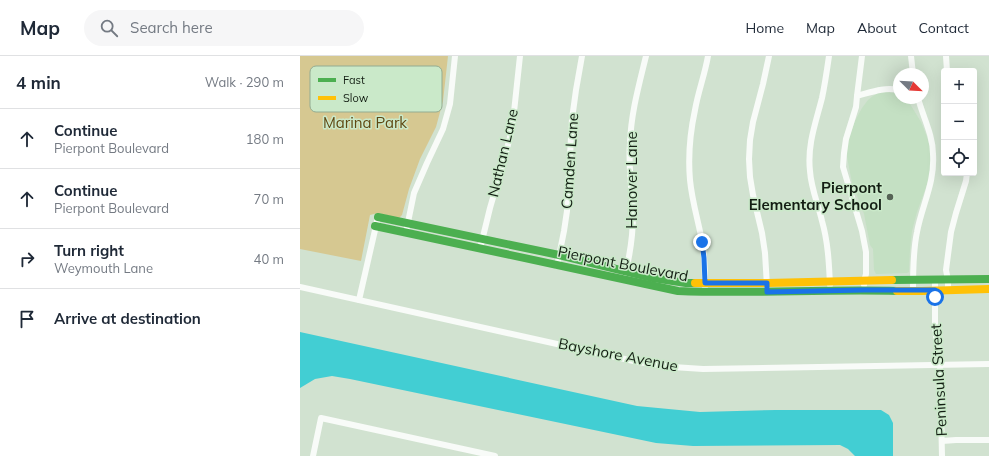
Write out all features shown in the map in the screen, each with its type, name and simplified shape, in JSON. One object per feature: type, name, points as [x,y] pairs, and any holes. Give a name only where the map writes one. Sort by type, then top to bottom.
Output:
[{"type":"street","points":[[406,232],[414,193],[443,129],[450,104],[455,56]]},
{"type":"street","name":"Nathan Lane","points":[[480,249],[510,137],[520,56]]},
{"type":"street","name":"Camden Lane","points":[[556,266],[567,211],[572,119],[582,56]]},
{"type":"street","name":"Hanover Lane","points":[[624,280],[633,230],[629,170],[632,118],[646,56]]},
{"type":"street","points":[[705,292],[703,247],[693,203],[689,156],[695,109],[708,56]]},
{"type":"street","points":[[767,292],[765,253],[753,195],[749,158],[753,122],[769,56]]},
{"type":"street","points":[[829,56],[822,97],[811,138],[809,154],[812,186],[826,237],[830,291]]},
{"type":"street","points":[[862,56],[856,107],[846,139],[843,167],[859,219],[866,252],[864,290]]},
{"type":"street","points":[[911,56],[912,68]]},
{"type":"street","points":[[946,56],[947,68]]},
{"type":"street","points":[[857,96],[882,89],[893,88]]},
{"type":"street","points":[[913,290],[914,252],[917,232],[921,213],[932,181],[934,167],[934,152],[931,138],[920,104]]},
{"type":"street","points":[[948,290],[946,270],[951,232],[967,176]]},
{"type":"street","points":[[359,300],[378,217]]},
{"type":"street","name":"Pierpont Boulevard","points":[[378,217],[686,284],[989,279]]},
{"type":"street","name":"Pierpont Boulevard","points":[[375,226],[678,291],[767,292],[989,289]]},
{"type":"street","name":"Peninsula Street","points":[[935,280],[935,329],[940,364],[942,456]]},
{"type":"street","name":"Bayshore Avenue","points":[[300,287],[638,362],[673,367],[711,368],[989,364]]},
{"type":"street","points":[[313,456],[321,418],[495,456]]},
{"type":"street","points":[[942,441],[989,440]]},
{"type":"shaded area","name":"Pierpont Elementary School","points":[[878,93],[893,93],[893,104],[910,104],[921,122],[931,150],[929,179],[912,231],[909,272],[907,273],[876,274],[874,270],[873,249],[870,245],[864,214],[852,183],[847,157],[848,141],[855,121],[868,100]]},
{"type":"green space","name":"Marina Park","points":[[300,56],[448,56],[442,105],[442,66],[310,66],[310,112],[440,112],[436,127],[420,159],[409,189],[402,215],[399,218],[378,213],[370,215],[361,261],[300,249]]},
{"type":"water","points":[[300,332],[637,406],[700,412],[881,410],[889,415],[893,423],[893,456],[855,456],[848,449],[840,445],[693,446],[656,443],[332,376],[315,379],[300,388]]},
{"type":"traffic: fast","points":[[378,217],[559,255],[653,278],[695,283]]},
{"type":"traffic: fast","points":[[375,226],[678,291],[897,291]]},
{"type":"traffic: fast","points":[[892,280],[989,279]]},
{"type":"traffic: slow","points":[[695,283],[892,280]]},
{"type":"traffic: slow","points":[[897,291],[989,289]]},
{"type":"place","name":"Pierpont Elementary School","points":[[890,197]]},
{"type":"route","points":[[702,242],[705,283],[767,283],[767,292],[935,290],[935,297]]}]
